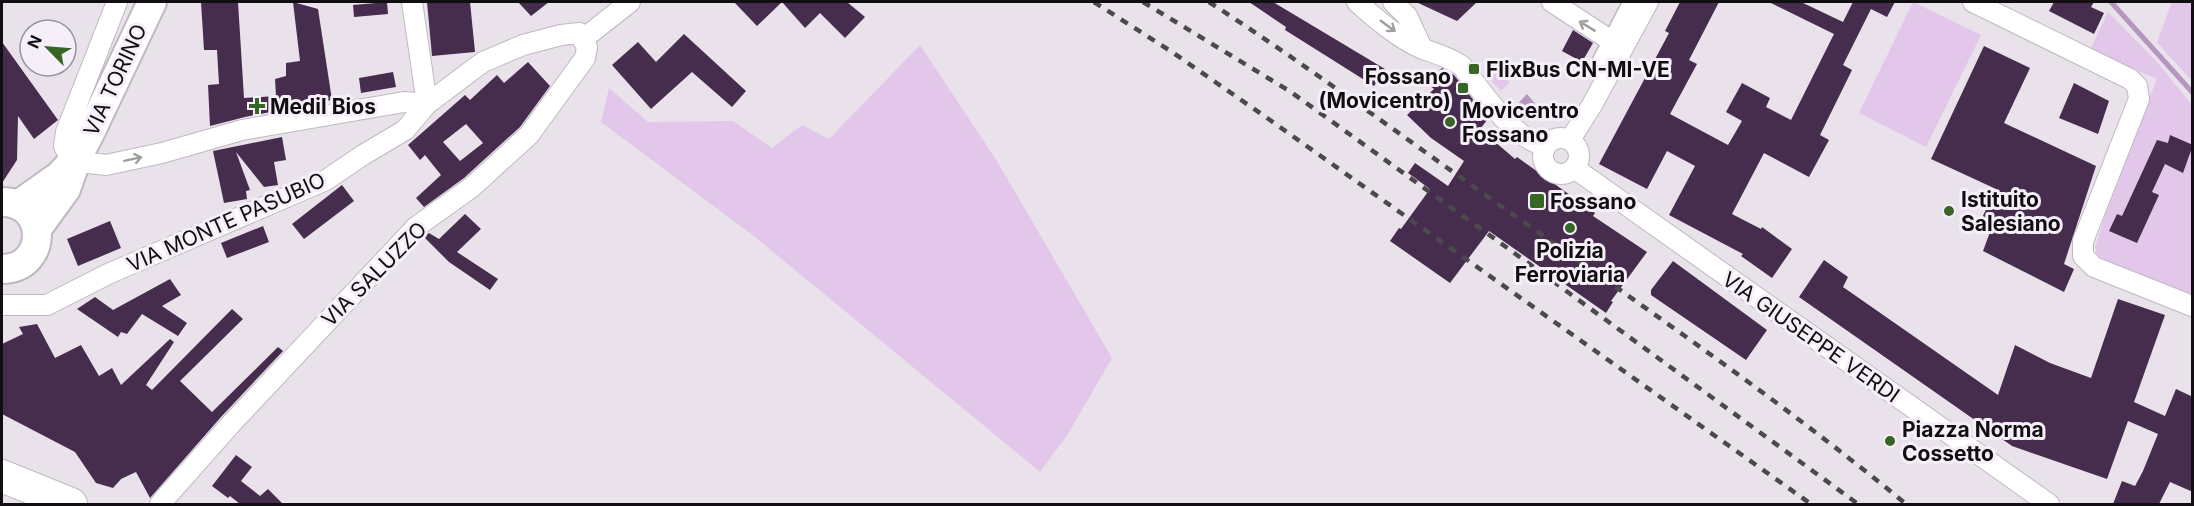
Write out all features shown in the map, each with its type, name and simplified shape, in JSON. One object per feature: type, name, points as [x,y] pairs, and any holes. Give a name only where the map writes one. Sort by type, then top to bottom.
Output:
[{"type":"main road","name":"VIA TORINO","points":[[37,229],[66,189],[76,158],[152,2]]},
{"type":"main road","name":"VIA TORINO","points":[[10,203],[58,176],[76,158]]},
{"type":"main road","name":"VIA TORINO","points":[[6,276],[30,256],[35,248],[37,229],[27,210],[10,203]]},
{"type":"main road","points":[[2,476],[57,501]]},
{"type":"street","name":"VIA TORINO","points":[[76,158],[67,152],[64,146],[66,132],[117,2]]},
{"type":"street","points":[[76,158],[106,165],[265,126],[404,102],[427,104],[412,2]]},
{"type":"street","name":"VIA SALUZZO","points":[[160,504],[277,374],[416,227],[472,187],[529,135],[585,58],[585,43],[630,2]]},
{"type":"street","points":[[1357,2],[1422,48],[1455,61],[1515,130],[1536,144],[1546,145]]},
{"type":"street","points":[[1393,2],[1407,16],[1422,48]]},
{"type":"street","points":[[1552,2],[1617,42]]},
{"type":"street","points":[[1570,140],[1592,105],[1631,2]]},
{"type":"street","points":[[1595,71],[1648,2]]},
{"type":"street","points":[[1973,2],[2130,79],[2137,86],[2139,99],[2083,241],[2083,256],[2094,267],[2193,306]]},
{"type":"street","name":"VIA MONTE PASUBIO","points":[[2,305],[47,305],[108,274],[326,180],[363,154],[405,130],[427,104],[483,62],[523,45],[561,35],[579,33],[585,43]]},
{"type":"street","points":[[1559,137],[1570,140],[1577,148],[1579,158],[1574,168],[1564,174],[1557,174],[1547,168],[1542,157],[1546,145],[1559,137]]},
{"type":"street","name":"VIA GIUSEPPE VERDI","points":[[1574,168],[2049,504]]},
{"type":"shaded area","points":[[1913,2],[1981,35],[1926,147],[1859,113]]},
{"type":"shaded area","points":[[2172,2],[2192,2],[2192,81],[2157,42]]},
{"type":"shaded area","points":[[2108,12],[2157,62],[2192,105],[2192,298],[2098,258],[2095,247],[2119,172],[2157,79],[2090,50]]},
{"type":"shaded area","points":[[920,45],[997,161],[1112,358],[1068,434],[1040,472],[755,237],[601,122],[609,88],[648,122],[733,121],[772,148],[802,125],[829,139]]},
{"type":"shaded area","points":[[1497,69],[1510,82],[1501,91],[1488,77]]},
{"type":"shaded area","points":[[1527,94],[1537,106],[1525,117],[1515,107]]},
{"type":"building","points":[[201,2],[238,2],[244,98],[276,96],[275,79],[286,76],[286,63],[300,61],[293,2],[318,9],[332,100],[210,126],[208,85],[219,84],[217,50],[204,50]]},
{"type":"building","points":[[387,2],[388,14],[354,17],[353,5]]},
{"type":"building","points":[[427,2],[470,2],[475,52],[432,56]]},
{"type":"building","points":[[518,2],[549,2],[531,16]]},
{"type":"building","points":[[734,2],[782,2],[757,26]]},
{"type":"building","points":[[782,2],[847,2],[865,17],[845,38],[820,13],[805,28]]},
{"type":"building","points":[[1249,2],[1273,2],[1385,69],[1374,86],[1285,30],[1286,27]]},
{"type":"building","points":[[1416,2],[1477,2],[1457,21]]},
{"type":"building","points":[[1680,2],[1719,2],[1689,60],[1697,64],[1670,114],[1728,145],[1742,121],[1726,112],[1742,83],[1770,98],[1766,107],[1791,120],[1834,34],[1769,2],[1801,2],[1843,22],[1853,2],[1895,2],[1887,17],[1871,9],[1843,65],[1852,70],[1820,135],[1829,140],[1809,177],[1764,153],[1732,214],[1761,229],[1762,227],[1792,249],[1772,278],[1741,256],[1743,254],[1669,215],[1695,166],[1667,151],[1647,189],[1599,164],[1669,33],[1665,31]]},
{"type":"building","points":[[2054,2],[2094,2],[2091,7],[2104,13],[2094,34],[2049,11]]},
{"type":"building","points":[[1573,30],[1593,43],[1582,62],[1562,51]]},
{"type":"building","points":[[684,34],[746,91],[732,107],[692,72],[651,109],[612,65],[638,42],[656,62]]},
{"type":"building","points":[[2,42],[18,64],[18,78],[28,78],[58,120],[34,139],[18,116],[17,160],[2,183]]},
{"type":"building","points":[[1984,46],[2030,68],[2004,123],[2096,166],[2064,264],[2074,269],[2064,292],[1983,251],[1990,232],[1978,226],[1996,189],[1931,159]]},
{"type":"building","points":[[528,62],[550,86],[520,127],[464,178],[424,207],[416,198],[441,175],[425,155],[420,160],[408,145],[465,95],[470,100],[497,75],[504,83]],"holes":[[[466,124],[483,143],[460,161],[443,142]]]},
{"type":"building","points":[[1442,68],[1454,75],[1488,119],[1480,129],[1515,159],[1517,157],[1595,213],[1593,216],[1647,252],[1611,301],[1613,302],[1606,313],[1489,231],[1450,283],[1390,241],[1430,189],[1408,173],[1415,163],[1448,186],[1464,161],[1431,138],[1407,115],[1434,89],[1427,83]]},
{"type":"building","points":[[393,72],[396,87],[361,93],[359,78]]},
{"type":"building","points":[[2074,83],[2109,101],[2098,134],[2059,118]]},
{"type":"building","points":[[2170,135],[2193,145],[2183,173],[2165,164],[2152,192],[2159,195],[2137,243],[2109,231],[2117,214],[2122,216],[2157,140],[2168,143]]},
{"type":"building","points":[[282,137],[286,160],[274,162],[278,185],[264,187],[236,152],[250,190],[246,191],[247,199],[224,203],[213,151]]},
{"type":"building","points":[[342,185],[354,201],[304,239],[292,224]]},
{"type":"building","points":[[465,214],[481,229],[457,252],[498,279],[490,290],[449,262],[424,237],[429,233],[439,239]]},
{"type":"building","points":[[110,221],[121,248],[78,266],[67,239]]},
{"type":"building","points":[[263,226],[269,242],[227,258],[221,243]]},
{"type":"building","points":[[1824,260],[1848,277],[1843,287],[1998,395],[2015,345],[2050,363],[2091,378],[2118,299],[2165,315],[2134,402],[2165,416],[2176,389],[2193,397],[2193,492],[2170,482],[2159,504],[2113,504],[2122,481],[2135,486],[2158,434],[2128,421],[2107,479],[2012,446],[1799,297]]},
{"type":"building","points":[[1673,261],[1767,330],[1746,360],[1651,295],[1651,290]]},
{"type":"building","points":[[170,279],[181,295],[162,306],[187,323],[178,336],[142,314],[127,334],[121,332],[118,337],[77,309],[95,297],[113,310]]},
{"type":"building","points":[[232,309],[243,319],[180,381],[212,412],[278,347],[283,351],[150,498],[136,472],[121,479],[113,488],[96,483],[75,452],[2,414],[2,344],[23,334],[19,327],[37,324],[55,358],[81,345],[99,376],[112,368],[121,385],[170,339],[174,342],[146,385],[152,390]]},
{"type":"building","points":[[236,455],[252,467],[241,481],[260,496],[268,489],[283,504],[240,504],[212,486]]},
{"type":"waterway","points":[[2111,2],[2192,92]]},
{"type":"railway","points":[[1094,2],[1172,52],[1270,120],[1811,504]]},
{"type":"railway","points":[[1143,2],[1291,92],[1858,504]]},
{"type":"railway","points":[[1209,2],[1332,86],[1723,364],[1816,432],[1906,504]]},
{"type":"place","name":"FlixBus CN-MI-VE","points":[[1474,69]]},
{"type":"place","name":"Fossano (Movicentro)","points":[[1463,88]]},
{"type":"place","name":"Medil Bios","points":[[257,106]]},
{"type":"place","name":"Movicentro Fossano","points":[[1450,122]]},
{"type":"place","name":"Fossano","points":[[1537,201]]},
{"type":"place","name":"Istituito Salesiano","points":[[1949,211]]},
{"type":"place","name":"Polizia Ferroviaria","points":[[1570,228]]},
{"type":"place","name":"Piazza Norma Cossetto","points":[[1890,441]]}]
